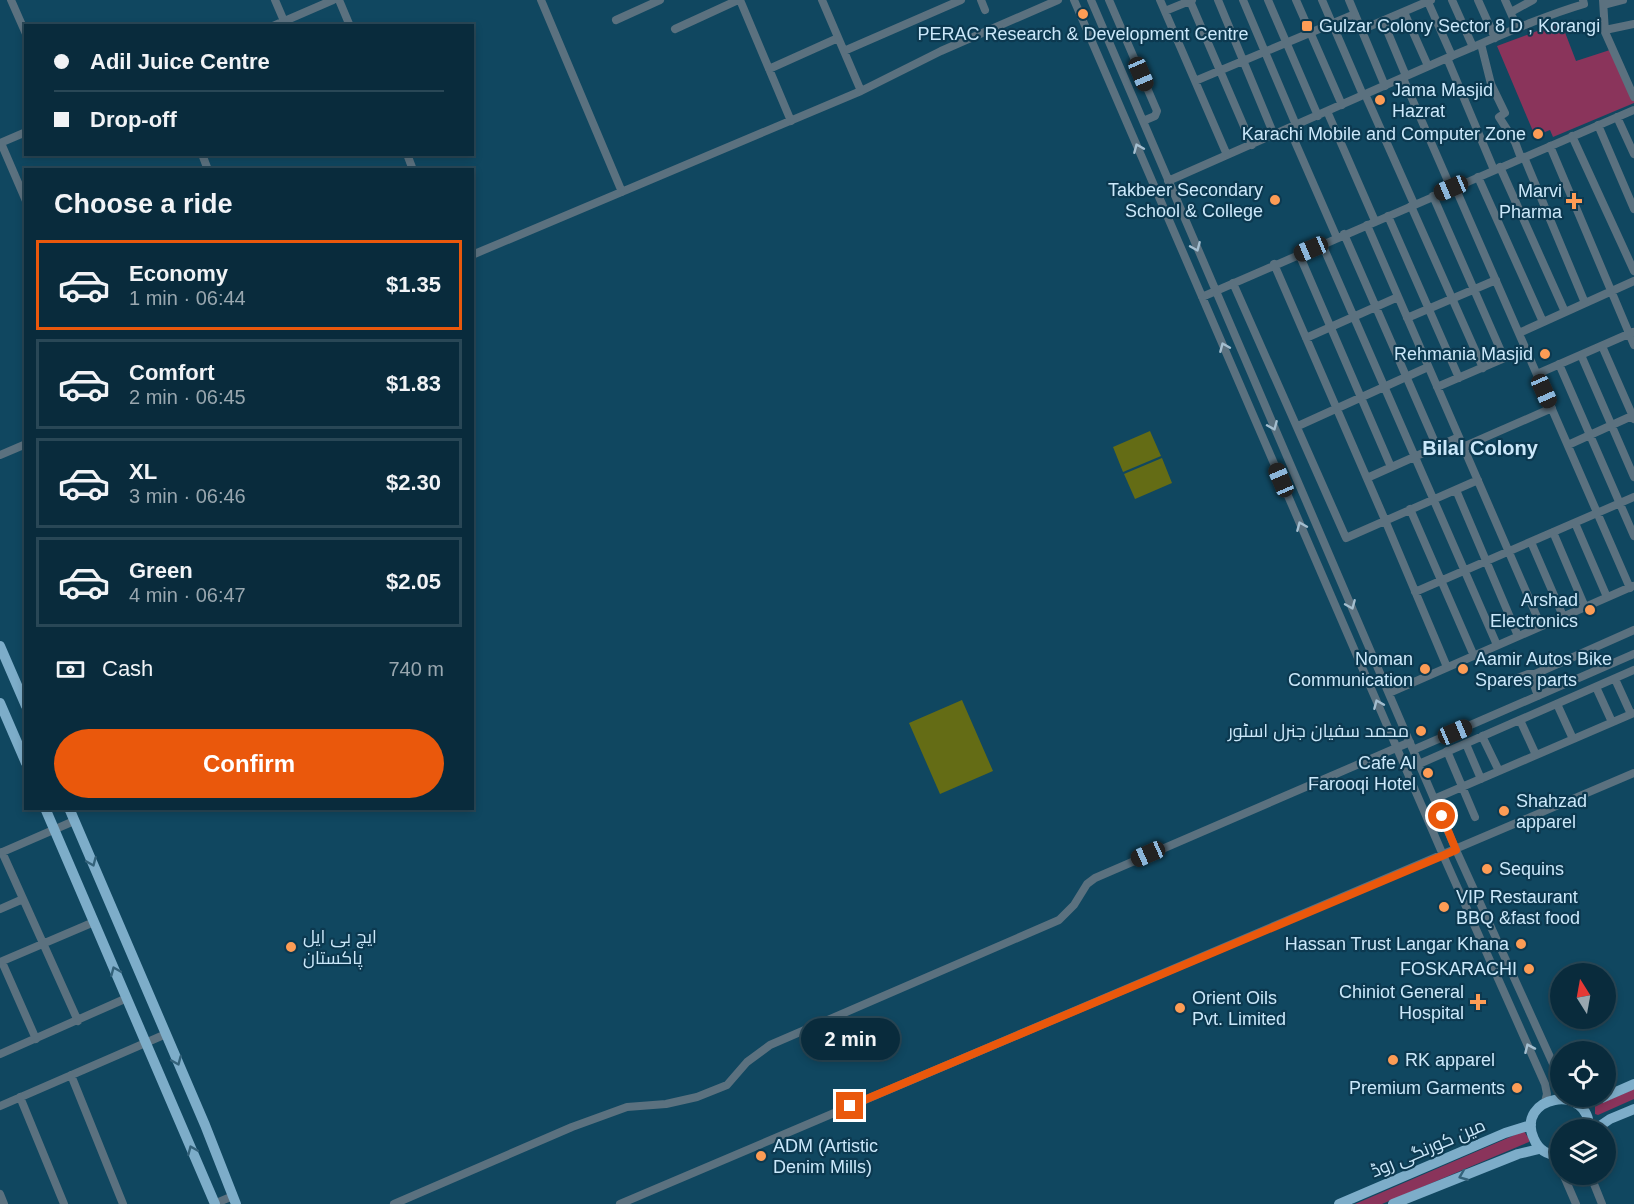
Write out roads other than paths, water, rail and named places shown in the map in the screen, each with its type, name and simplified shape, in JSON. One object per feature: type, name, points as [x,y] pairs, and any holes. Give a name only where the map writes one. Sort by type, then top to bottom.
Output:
[{"type":"main road","points":[[0,646],[24,701]]},
{"type":"main road","points":[[0,703],[24,758]]},
{"type":"main road","points":[[46,810],[215,1204]]},
{"type":"main road","points":[[70,810],[234,1200]]},
{"type":"main road","points":[[1616,1092],[1634,1084]]},
{"type":"main road","points":[[1539,1149],[1531,1134],[1531,1125],[1536,1111],[1550,1100]]},
{"type":"main road","points":[[1578,1107],[1587,1119]]},
{"type":"main road","points":[[1610,1119],[1634,1109]]},
{"type":"main road","name":"مین کورنگی روڈ","points":[[1339,1204],[1531,1125]]},
{"type":"main road","points":[[1393,1204],[1407,1201],[1518,1154],[1539,1149],[1550,1154]]},
{"type":"street","points":[[11,0],[24,29]]},
{"type":"street","points":[[275,0],[284,21]]},
{"type":"street","points":[[277,24],[333,0]]},
{"type":"street","points":[[339,0],[350,24]]},
{"type":"street","points":[[541,0],[622,192]]},
{"type":"street","points":[[616,20],[660,0]]},
{"type":"street","points":[[675,29],[739,0],[791,121]]},
{"type":"street","points":[[844,51],[961,0]]},
{"type":"street","points":[[981,0],[985,10]]},
{"type":"street","points":[[474,254],[861,91],[941,51],[1058,0]]},
{"type":"street","points":[[1074,0],[1443,855],[1545,1084],[1547,1094],[1545,1102]]},
{"type":"street","points":[[1090,0],[1149,118],[1168,181],[1456,850],[1550,1057]]},
{"type":"street","points":[[1109,0],[1157,111],[1149,118]]},
{"type":"street","points":[[1160,0],[1227,155]]},
{"type":"street","points":[[1165,11],[1191,0],[1252,145]]},
{"type":"street","points":[[1218,0],[1274,135]]},
{"type":"street","points":[[1243,0],[1293,127],[1340,236],[1376,307],[1437,447]]},
{"type":"street","points":[[1269,0],[1318,116]]},
{"type":"street","points":[[1296,0],[1342,105]]},
{"type":"street","points":[[1322,0],[1483,368]]},
{"type":"street","points":[[1349,0],[1385,86]]},
{"type":"street","points":[[1452,0],[1477,46],[1505,113],[1499,117],[1515,142],[1585,303]]},
{"type":"street","points":[[1478,0],[1495,38]]},
{"type":"street","points":[[1505,0],[1518,27]]},
{"type":"street","points":[[1511,12],[1533,0]]},
{"type":"street","points":[[1168,181],[1518,27],[1584,4],[1583,0]]},
{"type":"street","points":[[1623,0],[1603,2],[1605,30],[1634,97]]},
{"type":"street","points":[[826,1],[838,38],[861,91]]},
{"type":"street","points":[[1362,30],[1430,1],[1449,57],[1497,169],[1565,312]]},
{"type":"street","points":[[1404,12],[1428,66]]},
{"type":"street","points":[[1195,81],[1354,14]]},
{"type":"street","points":[[1383,21],[1404,77],[1632,587],[1389,693]]},
{"type":"street","points":[[1605,30],[1634,24]]},
{"type":"street","points":[[769,69],[838,38]]},
{"type":"street","points":[[1202,297],[1634,110]]},
{"type":"street","points":[[1327,111],[1398,297],[1541,626]]},
{"type":"street","points":[[1617,117],[1634,154]]},
{"type":"street","points":[[1598,125],[1634,209]]},
{"type":"street","points":[[24,133],[0,143],[24,197]]},
{"type":"street","points":[[1572,136],[1634,272]]},
{"type":"street","points":[[1550,146],[1611,291],[1632,333],[1634,345]]},
{"type":"street","points":[[1478,177],[1543,322]]},
{"type":"street","points":[[1433,196],[1504,358]]},
{"type":"street","points":[[1388,216],[1459,378]]},
{"type":"street","points":[[1322,244],[1497,645]]},
{"type":"street","points":[[1299,254],[1391,467]]},
{"type":"street","points":[[1274,264],[1447,667]]},
{"type":"street","points":[[1407,318],[1496,280]]},
{"type":"street","points":[[1519,333],[1634,281]]},
{"type":"street","points":[[1233,283],[1347,538],[1478,480]]},
{"type":"street","points":[[1306,338],[1398,297]]},
{"type":"street","points":[[1537,374],[1632,333]]},
{"type":"street","points":[[1568,445],[1634,417],[1602,346]]},
{"type":"street","points":[[1437,387],[1526,349]]},
{"type":"street","points":[[1581,355],[1634,477]]},
{"type":"street","points":[[1559,364],[1634,536]]},
{"type":"street","points":[[1298,426],[1428,367]]},
{"type":"street","points":[[1463,447],[1552,408]]},
{"type":"street","points":[[1367,478],[1459,437]]},
{"type":"street","points":[[0,455],[24,445]]},
{"type":"street","points":[[1456,490],[1518,636]]},
{"type":"street","points":[[1415,592],[1634,497]]},
{"type":"street","points":[[1410,510],[1474,656]]},
{"type":"street","points":[[1575,523],[1607,597]]},
{"type":"street","points":[[1553,532],[1585,607]]},
{"type":"street","points":[[1531,542],[1563,616]]},
{"type":"street","points":[[1507,682],[1535,674],[1634,630]]},
{"type":"street","points":[[394,1204],[572,1126],[627,1107],[666,1104],[697,1098],[727,1085],[747,1062],[770,1045],[1059,920],[1074,905],[1087,884],[1095,878],[1397,747],[1411,746],[1538,696],[1634,654]]},
{"type":"street","points":[[1419,764],[1634,670]]},
{"type":"street","points":[[1530,674],[1538,696]]},
{"type":"street","points":[[1434,799],[1633,713],[1615,679]]},
{"type":"street","points":[[1596,687],[1612,722]]},
{"type":"street","points":[[1557,704],[1573,739]]},
{"type":"street","points":[[1520,720],[1536,755]]},
{"type":"street","points":[[1482,736],[1499,771]]},
{"type":"street","points":[[1466,744],[1481,779]]},
{"type":"street","points":[[1447,752],[1475,817]]},
{"type":"street","points":[[620,1204],[1634,773]]},
{"type":"street","points":[[74,820],[1,853],[78,1021]]},
{"type":"street","points":[[0,909],[22,899]]},
{"type":"street","points":[[36,1039],[1,962],[94,922]]},
{"type":"street","points":[[0,1054],[127,999]]},
{"type":"street","points":[[0,1106],[166,1034]]},
{"type":"street","points":[[71,1075],[123,1204]]},
{"type":"street","points":[[20,1097],[64,1204]]},
{"type":"street","points":[[1388,1167],[1394,1180]]},
{"type":"street","points":[[1568,1185],[1576,1204]]},
{"type":"street","points":[[1594,1185],[1602,1204]]},
{"type":"street","points":[[0,1194],[3,1204]]},
{"type":"street","points":[[215,1204],[234,1200]]},
{"type":"place","name":"PERAC Research & Development Centre","points":[[1083,14]]},
{"type":"place","name":"Gulzar Colony Sector 8 D , Korangi","points":[[1307,26]]},
{"type":"place","name":"Jama Masjid Hazrat","points":[[1380,100]]},
{"type":"place","name":"Karachi Mobile and Computer Zone","points":[[1538,134]]},
{"type":"place","name":"Takbeer Secondary School & College","points":[[1275,200]]},
{"type":"place","name":"Marvi Pharma","points":[[1574,201]]},
{"type":"place","name":"Rehmania Masjid","points":[[1545,354]]},
{"type":"place","name":"Arshad Electronics","points":[[1590,610]]},
{"type":"place","name":"Noman Communication","points":[[1425,669]]},
{"type":"place","name":"Aamir Autos Bike Spares parts","points":[[1463,669]]},
{"type":"place","name":"محمد سفیان جنرل اسٹور","points":[[1421,731]]},
{"type":"place","name":"Cafe Al Farooqi Hotel","points":[[1428,773]]},
{"type":"place","name":"Shahzad apparel","points":[[1504,811]]},
{"type":"place","name":"Sequins","points":[[1487,869]]},
{"type":"place","name":"VIP Restaurant BBQ &fast food","points":[[1444,907]]},
{"type":"place","name":"Hassan Trust Langar Khana","points":[[1521,944]]},
{"type":"place","name":"ایچ بی ایل پاکستان","points":[[291,947]]},
{"type":"place","name":"FOSKARACHI","points":[[1529,969]]},
{"type":"place","name":"Chiniot General Hospital","points":[[1478,1002]]},
{"type":"place","name":"Orient Oils Pvt. Limited","points":[[1180,1008]]},
{"type":"place","name":"RK apparel","points":[[1393,1060]]},
{"type":"place","name":"Premium Garments","points":[[1517,1088]]},
{"type":"place","name":"ADM (Artistic Denim Mills)","points":[[761,1156]]},
{"type":"district","name":"Bilal Colony","points":[[1480,448]]}]
